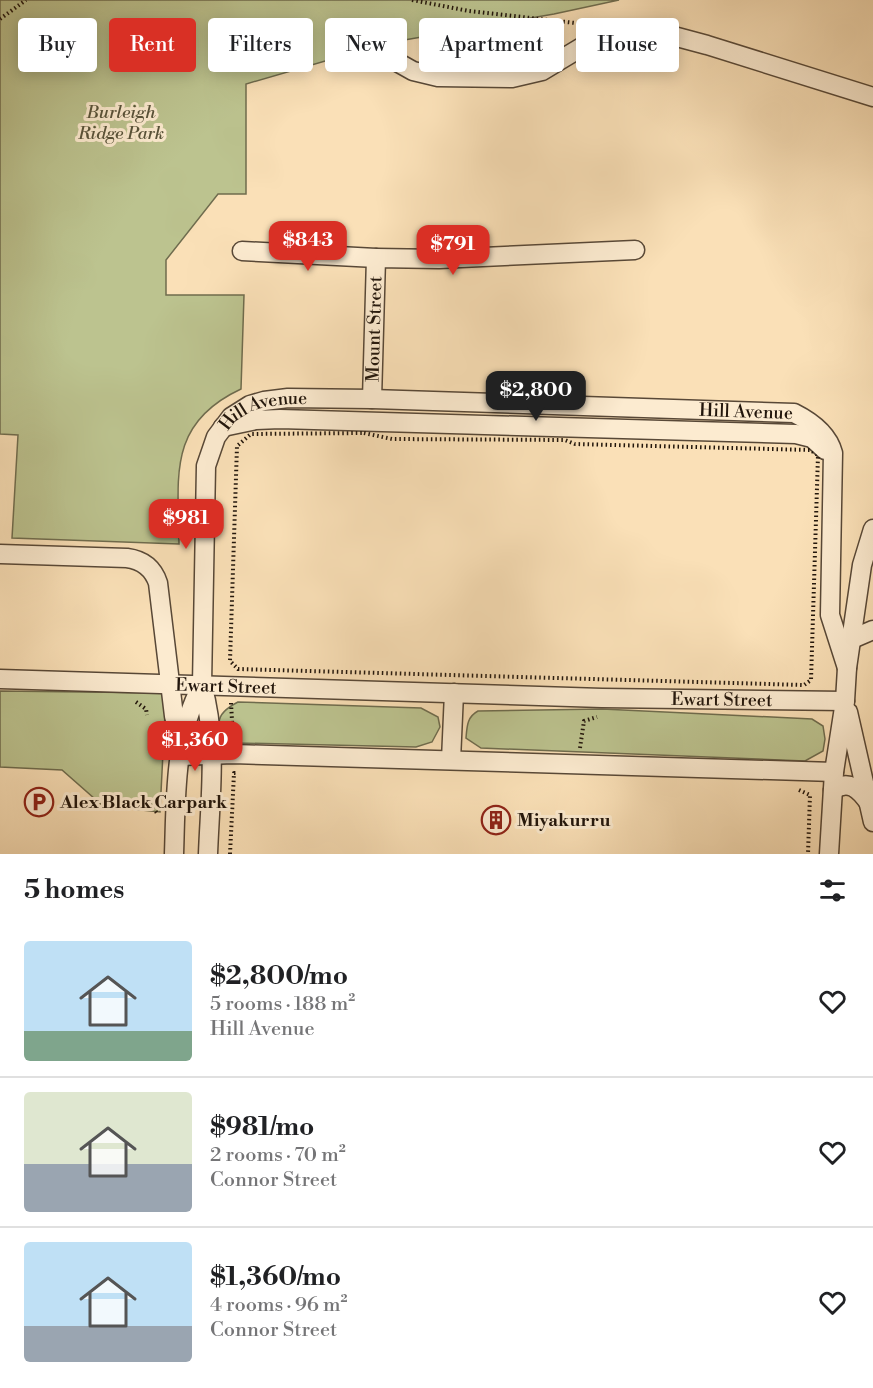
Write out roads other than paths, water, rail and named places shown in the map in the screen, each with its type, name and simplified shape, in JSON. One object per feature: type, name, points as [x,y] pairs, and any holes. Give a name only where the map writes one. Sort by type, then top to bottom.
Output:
[{"type":"street","points":[[407,68],[438,77],[512,78],[542,71],[605,33],[630,29],[651,30],[707,45],[873,97]]},
{"type":"street","name":"Mount Street","points":[[242,251],[439,259],[635,250]]},
{"type":"street","name":"Mount Street","points":[[372,399],[375,258]]},
{"type":"street","name":"Hill Avenue","points":[[222,428],[237,412],[250,405],[264,401],[299,398],[790,412],[809,421],[829,440],[833,453],[830,615],[847,668]]},
{"type":"street","name":"Hill Avenue","points":[[222,428],[247,421],[280,419],[800,435],[812,438],[823,447],[830,458],[834,473]]},
{"type":"street","points":[[208,854],[211,756],[209,712],[202,685],[205,477],[209,455],[222,428]]},
{"type":"street","points":[[829,854],[832,790],[845,701],[847,668],[862,565],[873,529]]},
{"type":"street","points":[[0,554],[127,558],[144,564],[152,570],[158,583],[174,716],[181,750]]},
{"type":"street","points":[[852,639],[873,630]]},
{"type":"street","name":"Ewart Street","points":[[0,679],[602,698],[845,701]]},
{"type":"street","points":[[174,854],[177,773],[188,714],[202,685]]},
{"type":"street","points":[[451,760],[454,693]]},
{"type":"street","points":[[845,701],[872,813]]},
{"type":"street","points":[[181,750],[211,756],[233,754],[834,772],[858,753]]},
{"type":"street","points":[[832,790],[842,785],[849,785],[859,790],[872,813]]},
{"type":"place","name":"Alex Black Carpark","points":[[39,802]]},
{"type":"place","name":"Miyakurru","points":[[496,820]]},
{"type":"park label","name":"Burleigh Ridge Park","points":[[121,122]]}]
